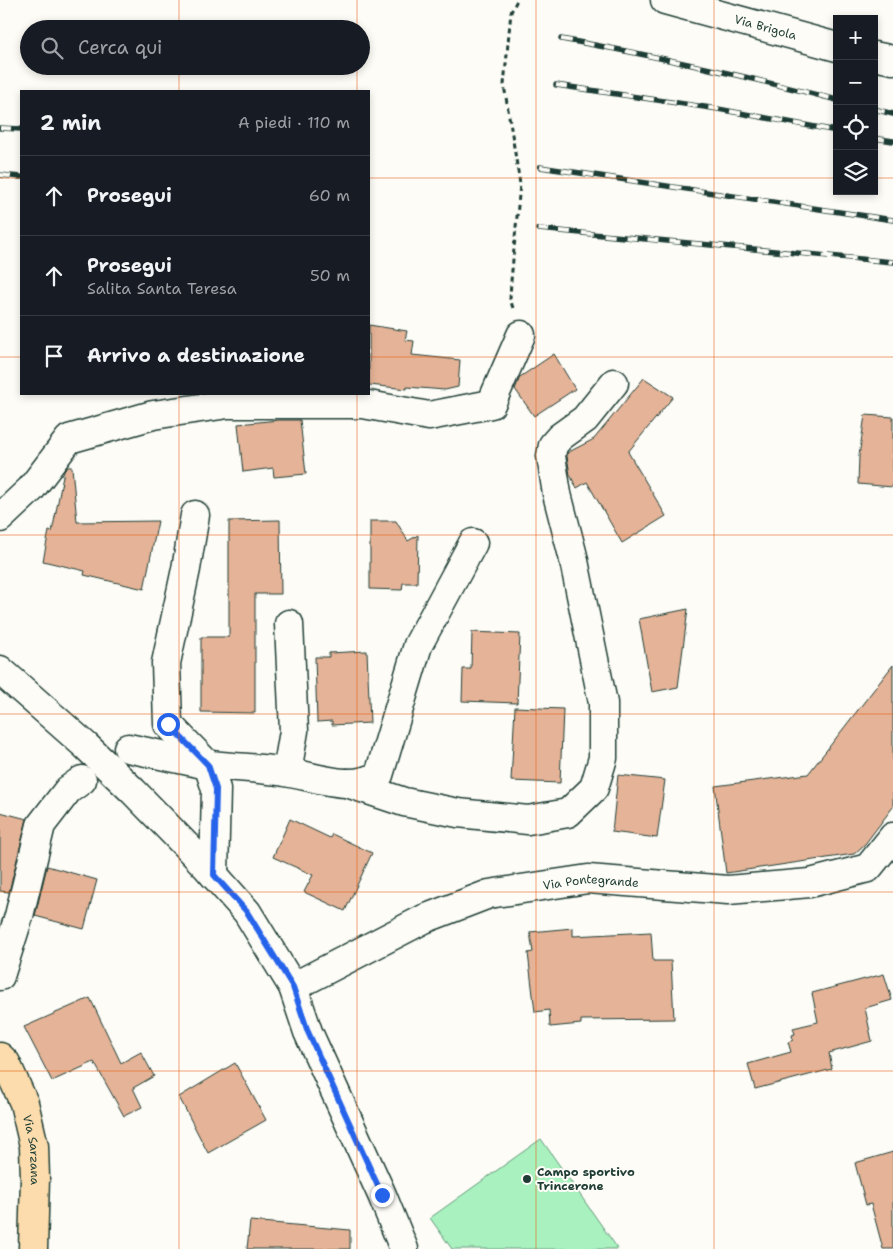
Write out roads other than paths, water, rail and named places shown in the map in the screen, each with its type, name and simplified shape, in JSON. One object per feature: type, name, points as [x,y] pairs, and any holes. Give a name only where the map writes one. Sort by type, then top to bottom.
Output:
[{"type":"main road","name":"Via Sarzana","points":[[0,1057],[6,1063],[24,1103],[34,1146],[33,1249]]},
{"type":"street","name":"Via Brigola","points":[[665,0],[833,46]]},
{"type":"street","points":[[878,57],[893,60]]},
{"type":"street","points":[[0,518],[31,489],[69,440],[153,415],[228,404],[363,404],[429,416],[491,404],[521,335]]},
{"type":"street","points":[[347,783],[413,804],[458,813],[528,820],[568,813],[594,788],[603,758],[603,703],[573,556],[557,494],[551,456],[553,445],[560,437],[585,419],[614,383]]},
{"type":"street","points":[[195,515],[186,569],[166,663],[168,724],[208,765],[216,789],[214,875]]},
{"type":"street","points":[[128,748],[208,765],[286,772],[326,781],[347,783],[370,781],[379,775],[418,645],[473,544]]},
{"type":"street","points":[[286,772],[294,731],[288,624]]},
{"type":"street","points":[[0,670],[133,791],[247,912],[293,987],[308,1032],[382,1195],[404,1249]]},
{"type":"street","points":[[0,976],[19,916],[42,825],[68,790],[82,780]]},
{"type":"street","name":"Via Pontegrande","points":[[293,987],[424,920],[490,894],[588,879],[728,890],[810,883],[868,868],[893,837]]},
{"type":"railway","points":[[561,39],[699,66],[833,99]]},
{"type":"railway","points":[[556,85],[718,109],[833,130]]},
{"type":"railway","points":[[878,110],[893,114]]},
{"type":"railway","points":[[0,128],[20,129]]},
{"type":"railway","points":[[878,139],[893,141]]},
{"type":"railway","points":[[540,167],[893,220]]},
{"type":"railway","points":[[0,175],[20,177]]},
{"type":"railway","points":[[538,229],[893,262]]},
{"type":"place","name":"Campo sportivo Trincerone","points":[[527,1179]]}]
